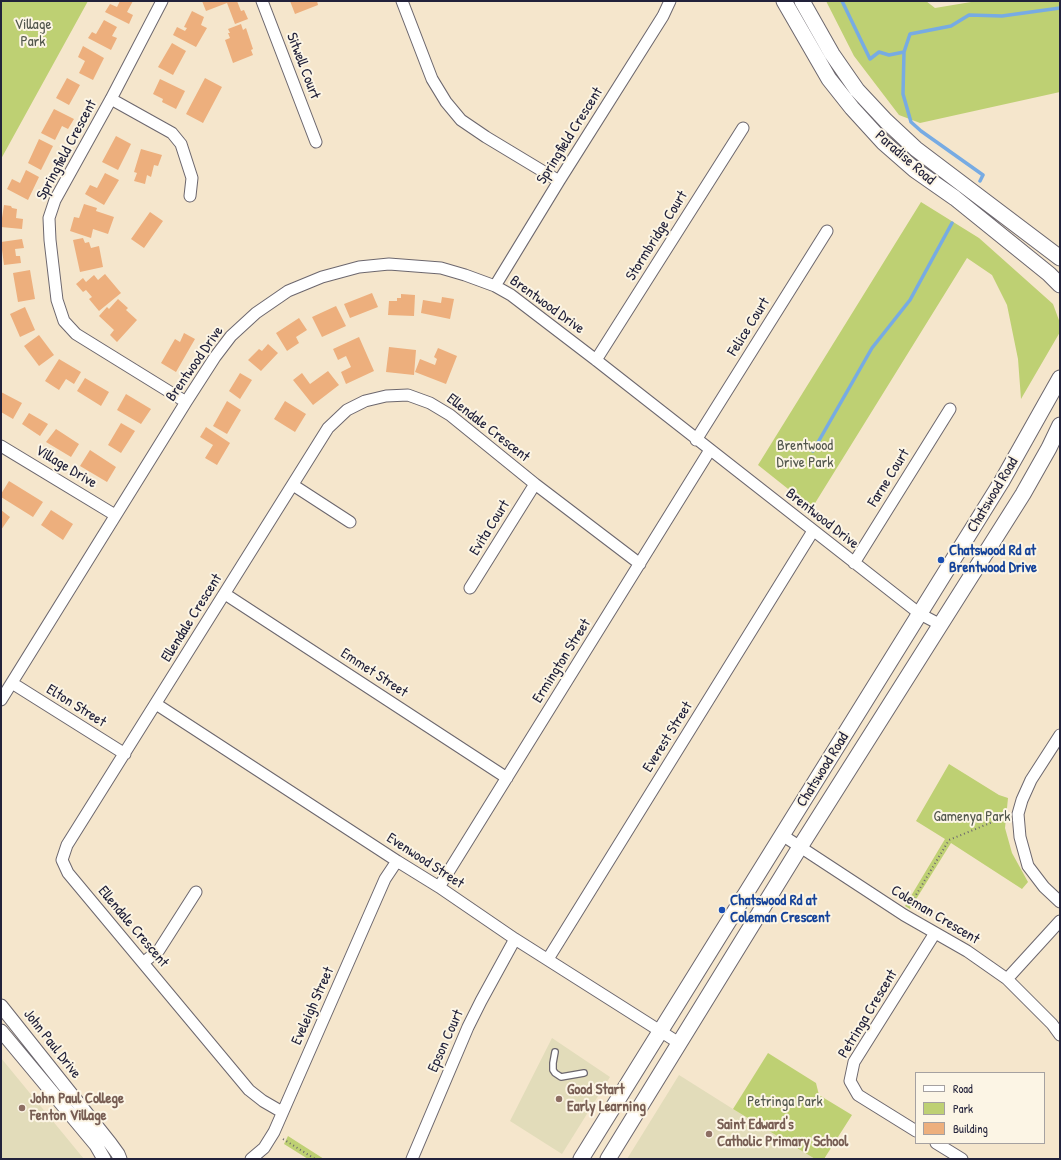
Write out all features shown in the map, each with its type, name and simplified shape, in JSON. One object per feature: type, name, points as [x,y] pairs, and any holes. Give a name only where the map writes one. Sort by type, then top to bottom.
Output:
[{"type":"main road","name":"Paradise Road","points":[[784,1],[829,79],[852,108],[884,142],[916,170],[955,198],[1049,274],[1060,285]]},
{"type":"main road","name":"Paradise Road","points":[[802,1],[832,54],[857,90],[886,121],[916,149],[1060,258]]},
{"type":"main road","name":"Chatswood Road","points":[[581,1159],[1002,481],[1060,378]]},
{"type":"main road","name":"Chatswood Road","points":[[608,1159],[800,846],[1023,494],[1060,425]]},
{"type":"street","name":"Springfield Crescent","points":[[162,1],[111,99],[55,200],[49,218],[50,240],[58,300],[64,321],[76,334],[186,402]]},
{"type":"street","name":"Sitwell Court","points":[[262,1],[316,142]]},
{"type":"street","points":[[402,1],[432,79],[446,102],[462,120],[559,180]]},
{"type":"street","name":"Springfield Crescent","points":[[495,286],[670,1]]},
{"type":"street","points":[[111,99],[172,133],[181,144],[192,178],[190,196]]},
{"type":"street","name":"Stormbridge Court","points":[[596,360],[743,128]]},
{"type":"street","name":"Felice Court","points":[[696,440],[827,231]]},
{"type":"street","name":"Brentwood Drive","points":[[1,700],[186,402],[215,357],[231,336],[256,313],[288,290],[322,277],[359,267],[396,264],[441,268],[495,286],[511,295],[920,614],[941,625]]},
{"type":"street","name":"Ellendale Crescent","points":[[282,1112],[263,1101],[249,1090],[144,962],[68,873],[62,860],[67,845],[328,428],[347,410],[365,401],[379,397],[408,395],[430,403],[450,415],[535,484],[640,564]]},
{"type":"street","name":"Farne Court","points":[[854,563],[950,409]]},
{"type":"street","name":"Village Drive","points":[[1,446],[115,515]]},
{"type":"street","name":"Ermington Street","points":[[439,887],[710,450]]},
{"type":"street","name":"Evita Court","points":[[470,588],[535,484]]},
{"type":"street","points":[[293,485],[350,522]]},
{"type":"street","name":"Everest Street","points":[[548,959],[813,530]]},
{"type":"street","name":"Emmet Street","points":[[225,594],[507,778]]},
{"type":"street","name":"Elton Street","points":[[12,683],[125,754]]},
{"type":"street","name":"Evenwood Street","points":[[156,704],[439,887],[515,939],[679,1043]]},
{"type":"street","points":[[1060,735],[1032,780],[1022,800],[1018,814],[1020,837],[1028,866],[1044,887],[1060,902]]},
{"type":"street","name":"Coleman Crescent","points":[[782,835],[904,915],[967,951],[1007,979],[1052,1024],[1060,1035]]},
{"type":"street","name":"Eveleigh Street","points":[[251,1159],[264,1148],[274,1132],[385,880],[397,861]]},
{"type":"street","points":[[144,962],[159,950],[196,892]]},
{"type":"street","points":[[1007,979],[1060,921]]},
{"type":"street","name":"Petringa Crescent","points":[[915,1130],[858,1095],[850,1081],[854,1062],[935,934]]},
{"type":"street","name":"Epson Court","points":[[412,1159],[468,1027],[515,939]]},
{"type":"street","name":"John Paul Drive","points":[[1,1006],[110,1143],[120,1159]]},
{"type":"street","name":"John Paul Drive","points":[[1,1031],[96,1145],[104,1159]]},
{"type":"street","points":[[938,1144],[962,1159]]},
{"type":"lane","points":[[555,1052],[553,1070],[555,1074],[561,1077],[584,1073]]},
{"type":"path","points":[[904,915],[949,840],[1004,816],[1018,814]]},
{"type":"path","points":[[274,1132],[315,1159]]},
{"type":"shaded area","name":"Good Start Early Learning","points":[[552,1038],[610,1077],[562,1154],[510,1121]]},
{"type":"shaded area","name":"John Paul College Fenton Village","points":[[1,1058],[84,1159],[1,1159]]},
{"type":"shaded area","name":"Saint Edward's Catholic Primary School","points":[[679,1075],[733,1109],[815,1159],[627,1159]]},
{"type":"green space","name":"Village Park","points":[[1,1],[88,1],[1,159]]},
{"type":"green space","points":[[826,1],[926,1],[935,8],[977,1],[1060,1],[1060,92],[920,123],[899,115],[854,56]]},
{"type":"green space","name":"Brentwood Drive Park","points":[[921,202],[979,238],[1053,304],[1060,323],[1060,332],[1021,399],[1018,359],[1007,305],[992,275],[967,258],[812,508],[758,465]]},
{"type":"green space","name":"Gamenya Park","points":[[949,764],[999,795],[1008,798],[1005,828],[1012,853],[1028,882],[1022,889],[951,843],[910,909],[905,906],[945,839],[916,821]]},
{"type":"green space","name":"Petringa Park","points":[[768,1053],[816,1083],[819,1095],[852,1115],[824,1159],[815,1159],[733,1109]]},
{"type":"green space","points":[[288,1136],[324,1159],[308,1159],[284,1144]]},
{"type":"building","points":[[120,1],[133,1],[127,12],[133,15],[129,24],[105,12],[110,4],[117,7]]},
{"type":"building","points":[[202,1],[237,1],[241,11],[244,10],[248,19],[235,24],[227,3],[206,11]]},
{"type":"building","points":[[290,1],[317,1],[318,5],[295,14]]},
{"type":"building","points":[[192,11],[204,17],[201,25],[207,28],[196,47],[173,35],[177,27],[185,31],[187,28],[184,27]]},
{"type":"building","points":[[104,20],[117,27],[112,36],[117,38],[111,50],[88,38],[92,32],[96,34]]},
{"type":"building","points":[[241,24],[243,30],[246,28],[253,49],[251,50],[253,55],[233,63],[225,40],[230,38],[228,29]]},
{"type":"building","points":[[172,43],[186,51],[173,75],[158,67]]},
{"type":"building","points":[[83,46],[104,58],[93,80],[79,73],[85,61],[78,57]]},
{"type":"building","points":[[67,78],[80,85],[69,105],[56,98]]},
{"type":"building","points":[[205,78],[222,87],[203,123],[186,114]]},
{"type":"building","points":[[160,79],[185,91],[176,109],[162,102],[163,99],[153,94]]},
{"type":"building","points":[[54,109],[74,119],[68,129],[62,126],[55,140],[41,133]]},
{"type":"building","points":[[116,136],[131,144],[118,170],[102,162]]},
{"type":"building","points":[[39,139],[53,146],[41,170],[28,163]]},
{"type":"building","points":[[141,149],[162,155],[158,166],[154,165],[151,177],[147,175],[145,184],[134,181],[137,173],[134,172]]},
{"type":"building","points":[[26,170],[39,177],[28,200],[7,189],[12,179],[20,183]]},
{"type":"building","points":[[105,173],[119,180],[104,205],[85,194],[90,185],[97,188]]},
{"type":"building","points":[[84,204],[97,208],[96,211],[114,217],[108,234],[93,229],[91,238],[70,231],[74,217],[79,218]]},
{"type":"building","points":[[4,205],[17,209],[16,218],[23,219],[22,229],[1,227],[1,218]]},
{"type":"building","points":[[150,212],[163,221],[144,248],[131,239]]},
{"type":"building","points":[[83,238],[85,243],[89,242],[91,248],[99,246],[103,267],[80,272],[73,240]]},
{"type":"building","points":[[22,239],[24,248],[15,249],[16,256],[20,256],[21,263],[4,265],[1,242]]},
{"type":"building","points":[[30,270],[35,299],[18,302],[13,273]]},
{"type":"building","points":[[105,274],[121,293],[99,311],[89,299],[92,297],[86,290],[83,292],[76,284],[83,278],[86,282],[94,275],[98,280]]},
{"type":"building","points":[[372,293],[378,307],[350,318],[344,304]]},
{"type":"building","points":[[401,294],[415,295],[414,316],[388,315],[389,301],[397,301],[397,298],[401,298]]},
{"type":"building","points":[[442,297],[454,299],[450,319],[421,313],[423,300],[441,303]]},
{"type":"building","points":[[118,299],[128,308],[126,310],[137,320],[117,342],[110,335],[114,330],[99,316],[107,307],[109,309]]},
{"type":"building","points":[[336,306],[346,326],[322,337],[312,317]]},
{"type":"building","points":[[25,307],[35,330],[20,337],[10,314]]},
{"type":"building","points":[[299,318],[307,330],[296,337],[299,343],[287,351],[276,333]]},
{"type":"building","points":[[184,333],[195,339],[176,372],[161,363],[175,339],[180,342]]},
{"type":"building","points":[[39,335],[54,355],[39,366],[24,346]]},
{"type":"building","points":[[359,337],[374,371],[346,384],[341,372],[351,367],[346,356],[338,360],[333,349]]},
{"type":"building","points":[[268,344],[278,353],[261,371],[248,360],[259,349],[262,351]]},
{"type":"building","points":[[389,347],[416,350],[414,375],[386,372]]},
{"type":"building","points":[[438,348],[457,356],[446,384],[415,372],[420,359],[435,365],[437,359],[434,357]]},
{"type":"building","points":[[59,359],[81,372],[74,384],[66,379],[59,390],[45,381]]},
{"type":"building","points":[[328,371],[339,385],[313,405],[293,380],[302,373],[310,384]]},
{"type":"building","points":[[240,373],[252,380],[240,399],[229,391]]},
{"type":"building","points":[[85,378],[109,392],[101,406],[77,391]]},
{"type":"building","points":[[1,392],[22,403],[13,419],[1,412]]},
{"type":"building","points":[[126,394],[151,409],[141,424],[117,410]]},
{"type":"building","points":[[227,401],[241,410],[227,434],[213,426]]},
{"type":"building","points":[[285,401],[306,414],[295,432],[274,419]]},
{"type":"building","points":[[29,413],[48,424],[40,436],[22,424]]},
{"type":"building","points":[[121,423],[135,431],[121,453],[108,445]]},
{"type":"building","points":[[206,427],[230,443],[217,465],[205,458],[213,445],[200,437]]},
{"type":"building","points":[[56,429],[79,444],[71,457],[46,442]]},
{"type":"building","points":[[90,450],[116,467],[107,482],[80,466]]},
{"type":"building","points":[[9,481],[43,502],[33,517],[1,497],[1,494]]},
{"type":"building","points":[[1,510],[10,517],[1,530]]},
{"type":"building","points":[[51,510],[73,524],[63,540],[41,525]]},
{"type":"waterway","points":[[842,1],[870,59],[879,52],[889,55],[904,52],[910,34],[951,26],[969,15],[1002,16],[1060,8]]},
{"type":"waterway","points":[[904,52],[903,94],[911,122],[921,131],[983,175],[980,181]]},
{"type":"waterway","points":[[813,451],[872,348],[910,300],[952,223]]},
{"type":"place","name":"Chatswood Rd at Brentwood Drive","points":[[941,560]]},
{"type":"place","name":"Chatswood Rd at Coleman Crescent","points":[[722,910]]},
{"type":"place","name":"Good Start Early Learning","points":[[559,1099]]},
{"type":"place","name":"John Paul College Fenton Village","points":[[22,1108]]},
{"type":"place","name":"Saint Edward's Catholic Primary School","points":[[709,1134]]}]
